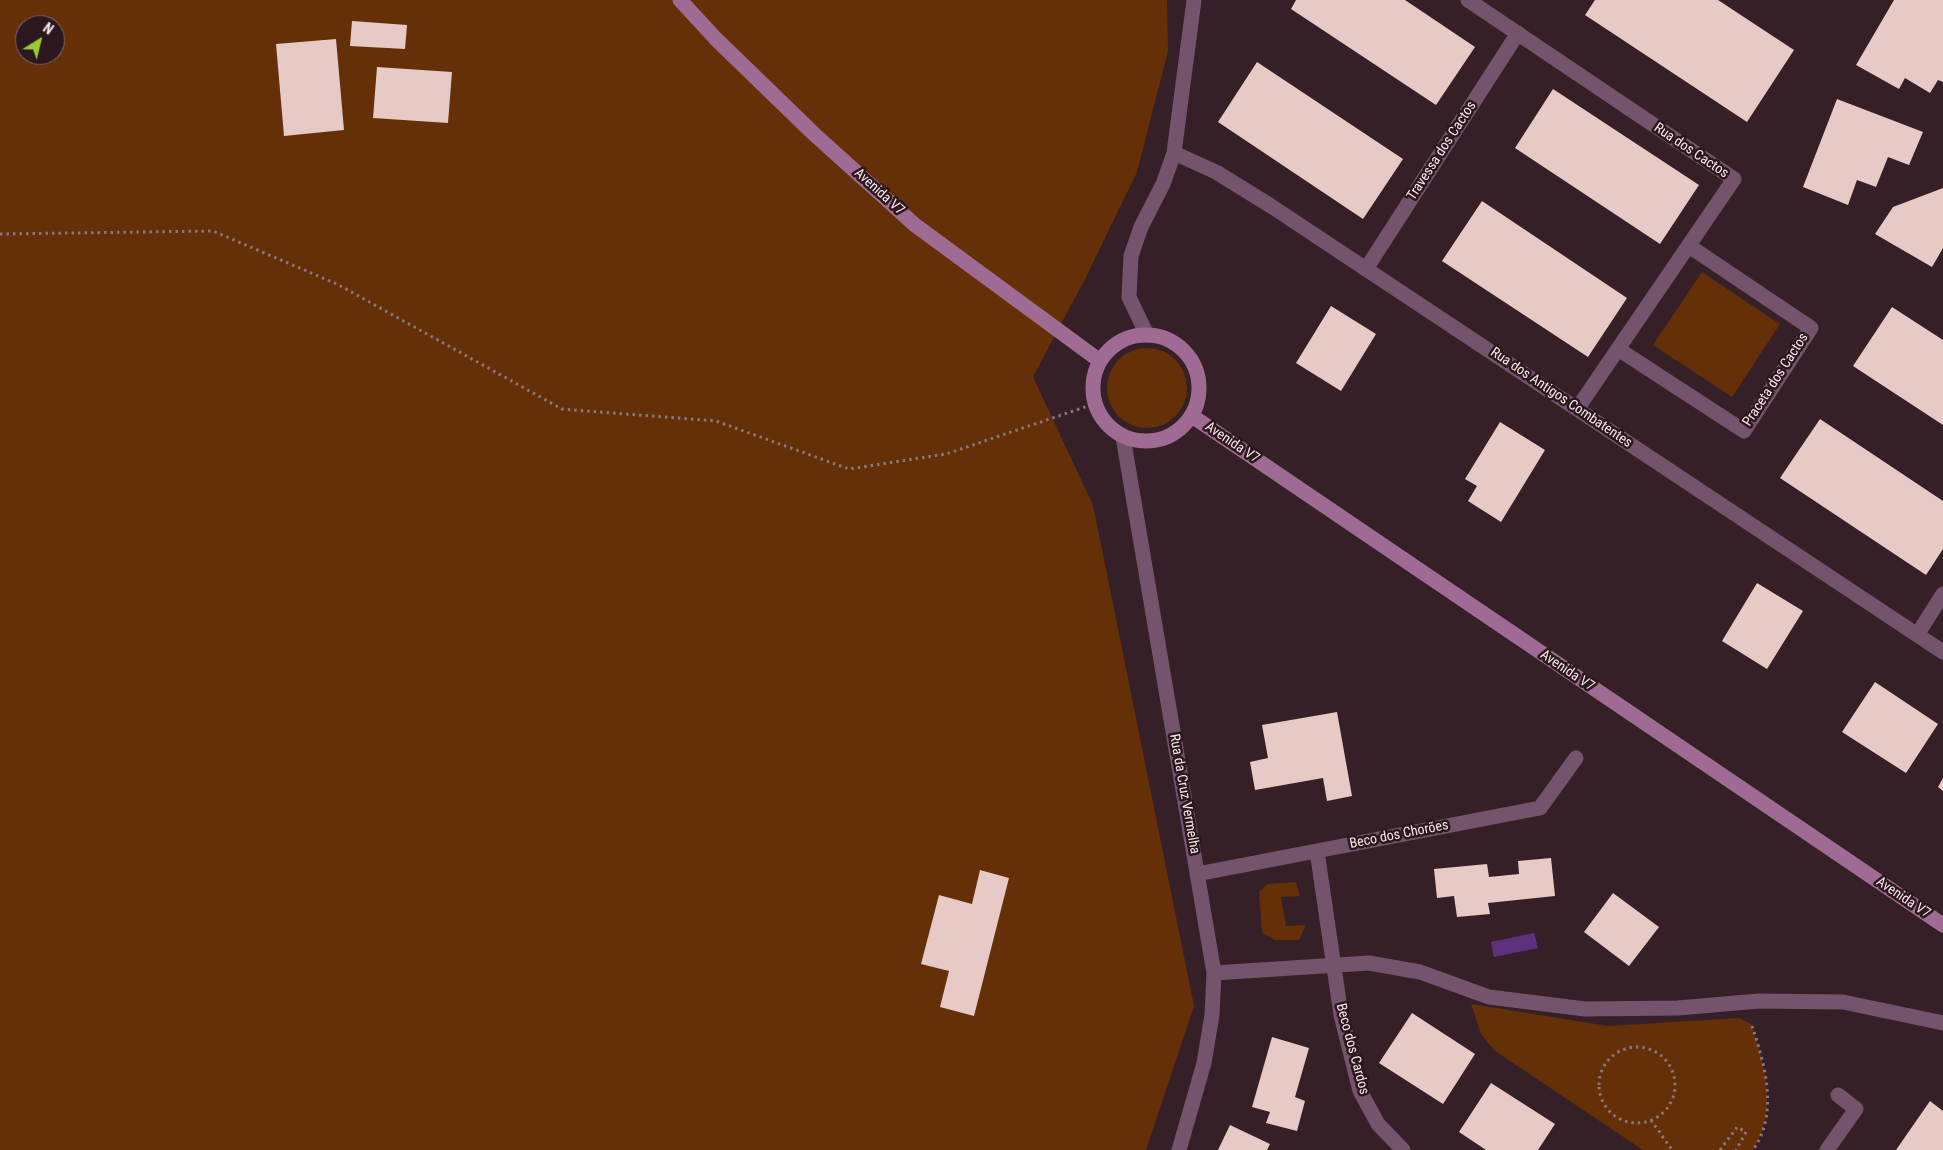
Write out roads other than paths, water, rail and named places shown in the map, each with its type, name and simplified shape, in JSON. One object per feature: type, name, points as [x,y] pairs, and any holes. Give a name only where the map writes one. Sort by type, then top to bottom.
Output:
[{"type":"street","name":"Avenida V7","points":[[680,0],[716,40],[814,134],[915,224],[1100,361]]},
{"type":"street","points":[[1147,334],[1129,297],[1131,256],[1141,227],[1163,184],[1174,153],[1194,0]]},
{"type":"street","name":"Rua dos Cactos","points":[[1468,0],[1734,179],[1578,409]]},
{"type":"street","name":"Travessa dos Cactos","points":[[1366,269],[1518,34]]},
{"type":"street","name":"Rua dos Antigos Combatentes","points":[[1174,153],[1216,172],[1366,269],[1943,652]]},
{"type":"street","name":"Praceta dos Cactos","points":[[1618,349],[1744,431],[1811,328],[1688,246]]},
{"type":"street","points":[[1147,334],[1168,340],[1178,346],[1193,362],[1199,390],[1197,406],[1192,416],[1177,432],[1162,439],[1145,442],[1123,437],[1106,424],[1094,404],[1093,382],[1100,361],[1115,344],[1125,339],[1147,334]]},
{"type":"street","name":"Avenida V7","points":[[1192,416],[1943,925]]},
{"type":"street","name":"Rua da Cruz Vermelha","points":[[1123,437],[1214,973],[1212,1016],[1204,1063],[1179,1150]]},
{"type":"street","points":[[1917,635],[1943,594]]},
{"type":"street","name":"Beco dos Chorões","points":[[1197,874],[1540,808],[1576,758]]},
{"type":"street","name":"Beco dos Cardos","points":[[1317,851],[1342,1015],[1360,1091],[1378,1124],[1403,1150]]},
{"type":"street","points":[[1214,973],[1369,963],[1420,972],[1489,996],[1585,1009],[1678,1008],[1741,1003],[1843,1002],[1943,1023]]},
{"type":"street","points":[[1827,1150],[1856,1109],[1838,1095]]}]
